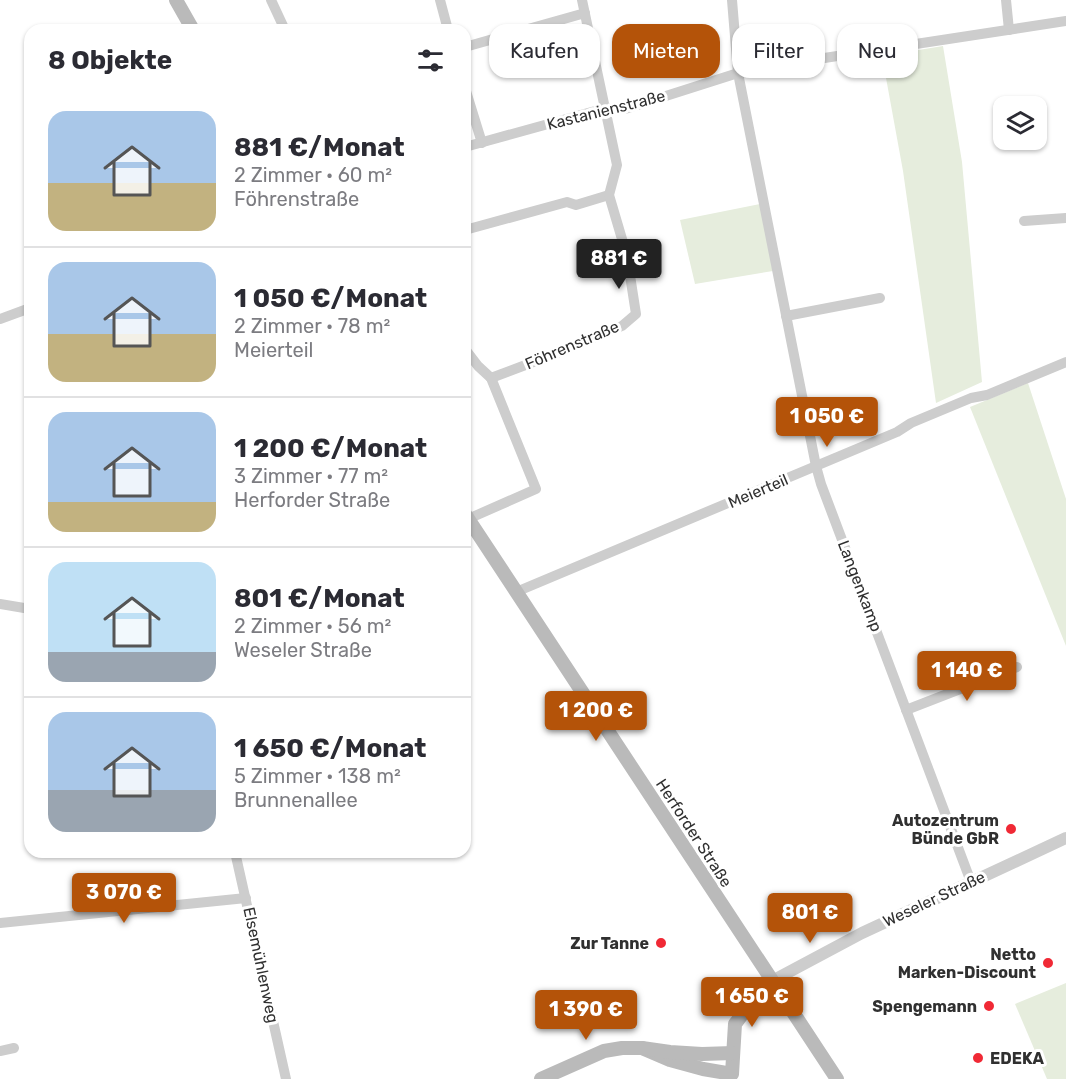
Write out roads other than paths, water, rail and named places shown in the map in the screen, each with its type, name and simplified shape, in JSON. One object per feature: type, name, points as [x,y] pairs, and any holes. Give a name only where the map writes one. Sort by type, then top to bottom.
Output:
[{"type":"main road","points":[[176,0],[190,24]]},
{"type":"main road","name":"Herforder Straße","points":[[471,524],[837,1079]]},
{"type":"main road","points":[[642,1048],[670,1060],[732,1076],[735,1024],[753,1000],[772,981]]},
{"type":"main road","points":[[541,1079],[604,1051],[622,1048],[702,1054],[733,1053]]},
{"type":"street","points":[[271,0],[282,24]]},
{"type":"street","points":[[440,0],[446,24]]},
{"type":"street","points":[[471,228],[567,202],[576,205],[609,195],[617,165],[582,0]]},
{"type":"street","name":"Langenkamp","points":[[732,0],[734,24]]},
{"type":"street","points":[[1006,0],[1009,30]]},
{"type":"street","points":[[471,45],[585,13]]},
{"type":"street","name":"Kastanienstraße","points":[[825,58],[1066,21]]},
{"type":"street","name":"Kastanienstraße","points":[[471,146],[606,108],[625,109],[732,75]]},
{"type":"street","name":"Langenkamp","points":[[739,78],[821,484],[971,882]]},
{"type":"street","points":[[471,107],[482,143]]},
{"type":"street","name":"Föhrenstraße","points":[[491,378],[622,326],[636,314],[627,256],[609,195]]},
{"type":"street","points":[[1024,221],[1066,218]]},
{"type":"street","points":[[786,316],[880,298]]},
{"type":"street","points":[[0,320],[24,310]]},
{"type":"street","points":[[471,357],[491,378],[537,489],[471,514]]},
{"type":"street","name":"Meierteil","points":[[516,592],[897,432],[911,423],[961,402],[987,395],[1066,362]]},
{"type":"street","points":[[0,604],[24,608]]},
{"type":"street","points":[[906,710],[1017,667]]},
{"type":"street","name":"Weseler Straße","points":[[772,981],[862,933],[1066,838]]},
{"type":"street","name":"Elsemühlenweg","points":[[236,858],[286,1079]]},
{"type":"street","points":[[0,923],[246,898]]},
{"type":"street","points":[[0,1051],[14,1048]]},
{"type":"place","name":"Autozentrum Bünde GbR","points":[[1011,829]]},
{"type":"place","name":"Zur Tanne","points":[[661,943]]},
{"type":"place","name":"Netto Marken-Discount","points":[[1048,963]]},
{"type":"place","name":"Spengemann","points":[[989,1006]]},
{"type":"place","name":"EDEKA","points":[[978,1058]]}]
